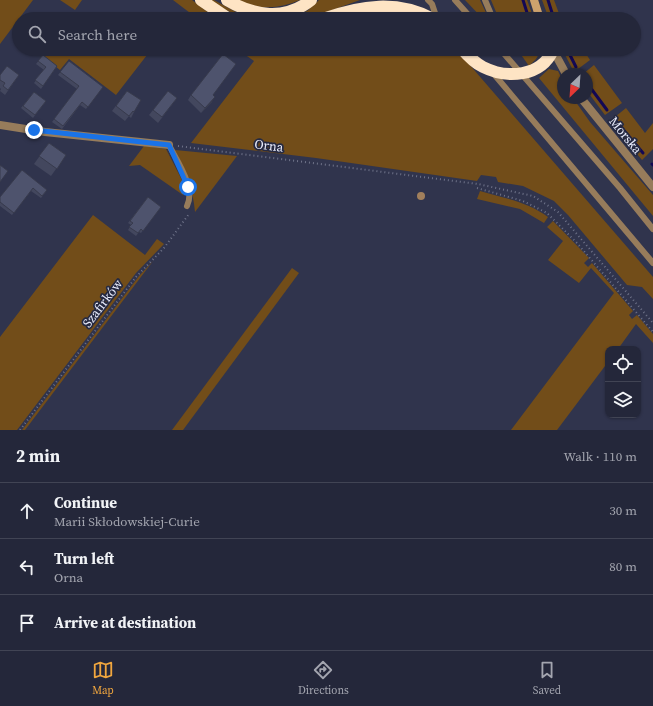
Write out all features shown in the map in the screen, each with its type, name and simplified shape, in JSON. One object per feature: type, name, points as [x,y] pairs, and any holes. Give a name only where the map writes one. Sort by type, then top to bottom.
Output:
[{"type":"highway","points":[[201,0],[219,12]]},
{"type":"highway","points":[[227,0],[239,7],[254,12]]},
{"type":"highway","points":[[286,12],[302,7],[311,0]]},
{"type":"highway","points":[[343,12],[357,7],[384,2],[407,5],[420,9],[424,12]]},
{"type":"highway","points":[[468,56],[490,71],[501,74],[522,73],[534,70],[545,63],[549,56]]},
{"type":"main road","points":[[534,0],[538,12]]},
{"type":"street","points":[[556,56],[562,68]]},
{"type":"street","name":"Morska","points":[[586,104],[653,187]]},
{"type":"street","points":[[0,125],[45,132],[169,145]]},
{"type":"lane","points":[[428,0],[432,4],[435,12]]},
{"type":"lane","points":[[455,0],[466,12]]},
{"type":"lane","points":[[486,0],[490,12]]},
{"type":"lane","points":[[506,56],[653,229]]},
{"type":"lane","points":[[509,56],[511,61]]},
{"type":"lane","points":[[490,71],[653,263]]},
{"type":"lane","points":[[169,145],[189,188],[190,200],[188,206]]},
{"type":"path","name":"Orna","points":[[169,145],[478,184],[533,196],[558,212],[653,323]]},
{"type":"path","points":[[477,188],[523,201],[547,213],[577,243],[653,332]]},
{"type":"path","name":"Szafirków","points":[[20,430],[136,277],[164,248],[185,223],[190,212],[188,206]]},
{"type":"shaded area","points":[[0,0],[33,0],[24,12],[12,12],[12,28],[0,44]]},
{"type":"shaded area","points":[[60,0],[82,0],[75,10]]},
{"type":"shaded area","points":[[173,0],[192,0],[208,12],[189,12]]},
{"type":"shaded area","points":[[209,0],[214,0],[236,12],[230,12]]},
{"type":"shaded area","points":[[238,0],[300,0],[277,7],[261,7]]},
{"type":"shaded area","points":[[319,0],[360,0],[327,12],[304,12]]},
{"type":"shaded area","points":[[465,0],[480,0],[486,12],[476,12]]},
{"type":"shaded area","points":[[491,0],[527,0],[531,12],[496,12]]},
{"type":"shaded area","points":[[542,0],[554,0],[558,12],[546,12]]},
{"type":"shaded area","points":[[392,9],[401,12],[368,12]]},
{"type":"shaded area","points":[[42,56],[146,56],[116,95],[69,59],[60,70]]},
{"type":"shaded area","points":[[247,56],[462,56],[653,277],[653,299],[642,287],[627,285],[568,215],[554,201],[523,186],[498,182],[496,177],[481,175],[477,181],[316,158],[191,143],[254,61]]},
{"type":"shaded area","points":[[522,56],[538,56],[536,59],[529,66]]},
{"type":"shaded area","points":[[566,56],[587,56],[590,60],[579,68],[572,68]]},
{"type":"shaded area","points":[[594,65],[622,103],[605,115],[593,99],[593,68],[590,68]]},
{"type":"shaded area","points":[[549,69],[557,71],[557,100],[539,78]]},
{"type":"shaded area","points":[[560,104],[577,104],[590,122],[653,195],[653,216]]},
{"type":"shaded area","points":[[626,108],[645,133],[653,123],[653,149],[642,160],[610,121]]},
{"type":"shaded area","points":[[144,146],[166,149],[184,184],[183,195],[140,165],[129,166]]},
{"type":"shaded area","points":[[175,150],[237,156],[195,212],[193,195]]},
{"type":"shaded area","points":[[480,191],[524,204],[548,217],[544,223],[520,209],[477,199]]},
{"type":"shaded area","points":[[93,215],[145,255],[157,239],[164,244],[136,273],[17,430],[0,430],[0,337]]},
{"type":"shaded area","points":[[553,221],[589,258],[584,263],[588,267],[592,263],[633,311],[629,315],[632,319],[637,315],[653,334],[653,343],[636,324],[620,346],[605,346],[605,366],[557,430],[511,430],[614,293],[591,268],[579,283],[548,260],[563,241],[547,227]]},
{"type":"shaded area","points":[[153,261],[25,430],[22,430],[139,276]]},
{"type":"shaded area","points":[[292,268],[299,273],[183,430],[172,430]]},
{"type":"building","points":[[42,56],[44,56],[57,66],[43,86],[35,80],[46,67],[38,61]]},
{"type":"building","points":[[221,56],[226,56],[236,64],[213,95],[215,97],[205,108],[191,95]]},
{"type":"building","points":[[69,61],[103,87],[88,107],[82,102],[63,126],[54,119],[79,86],[60,72]]},
{"type":"building","points":[[7,66],[19,75],[8,90],[3,86],[5,83],[0,80],[0,75]]},
{"type":"building","points":[[127,91],[141,100],[134,112],[133,111],[129,116],[116,106]]},
{"type":"building","points":[[168,91],[177,98],[162,117],[153,110]]},
{"type":"building","points":[[34,92],[46,101],[35,115],[23,106]]},
{"type":"building","points":[[49,143],[66,155],[57,169],[39,156]]},
{"type":"building","points":[[0,165],[8,171],[0,182]]},
{"type":"building","points":[[22,170],[47,190],[42,196],[33,188],[14,213],[0,202],[0,197]]},
{"type":"building","points":[[148,197],[161,207],[143,231],[141,229],[138,233],[129,227],[133,223],[130,221]]},
{"type":"waterway","points":[[523,0],[527,12]]},
{"type":"waterway","points":[[548,0],[552,12]]},
{"type":"waterway","points":[[570,56],[576,67]]},
{"type":"waterway","points":[[593,91],[607,110]]},
{"type":"waterway","points":[[616,121],[643,153]]},
{"type":"route","points":[[34,130],[169,145],[179,163],[188,187]]}]
